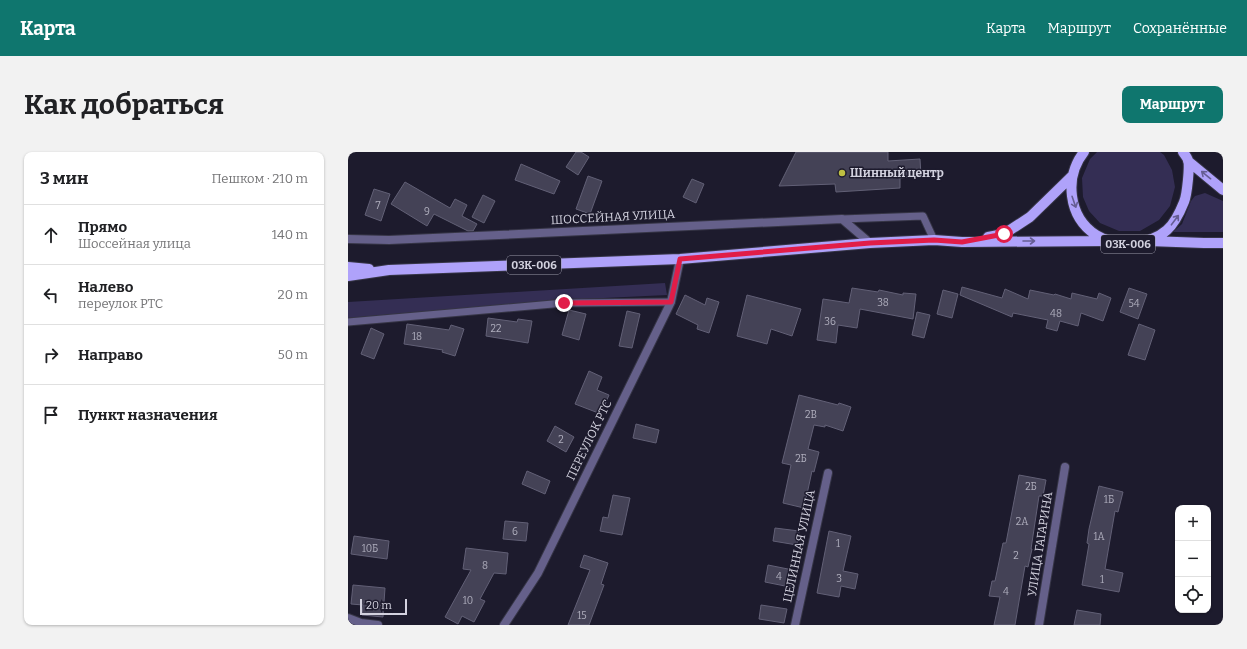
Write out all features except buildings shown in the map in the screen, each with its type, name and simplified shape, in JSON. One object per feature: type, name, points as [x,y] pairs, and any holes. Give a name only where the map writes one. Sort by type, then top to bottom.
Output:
[{"type":"main road","points":[[1183,152],[1188,161],[1223,190]]},
{"type":"main road","name":"03К-006","points":[[1081,154],[1072,176],[1071,197],[1080,219],[1095,234],[1108,241]]},
{"type":"main road","name":"03К-006","points":[[1149,240],[1167,230],[1179,215],[1186,197],[1188,161]]},
{"type":"main road","name":"03К-006","points":[[962,242],[1004,234],[1030,217],[1072,176]]},
{"type":"main road","name":"03К-006","points":[[348,276],[389,270],[680,259],[870,243],[934,240],[962,242],[1108,241],[1127,244],[1149,240],[1223,243]]},
{"type":"main road","points":[[348,267],[389,270]]},
{"type":"street","name":"ШОССЕЙНАЯ УЛИЦА","points":[[348,239],[389,240],[842,219]]},
{"type":"street","points":[[842,219],[870,243]]},
{"type":"street","name":"ПЕРЕУЛОК РТС","points":[[504,625],[538,573],[671,302],[680,259]]},
{"type":"street","name":"УЛИЦА ГАГАРИНА","points":[[1039,625],[1065,466]]},
{"type":"street","name":"ЦЕЛИННАЯ УЛИЦА","points":[[795,625],[828,473]]},
{"type":"street","points":[[348,618],[361,623],[378,625]]},
{"type":"lane","points":[[842,219],[923,216],[934,240]]},
{"type":"lane","points":[[348,322],[564,303],[671,302]]},
{"type":"shaded area","points":[[1097,152],[1160,152],[1164,155],[1172,170],[1175,187],[1170,206],[1159,220],[1140,231],[1119,231],[1100,223],[1089,211],[1083,197],[1082,178],[1090,159]]},
{"type":"shaded area","points":[[1205,193],[1223,201],[1223,232],[1173,232],[1182,224],[1191,201],[1195,196]]},
{"type":"shaded area","points":[[665,283],[667,295],[562,300],[348,318],[348,302]]},
{"type":"place","name":"Шинный центр","points":[[842,173]]},
{"type":"route","points":[[564,303],[671,302],[680,259],[870,243],[934,240],[962,242],[1004,234]]}]
